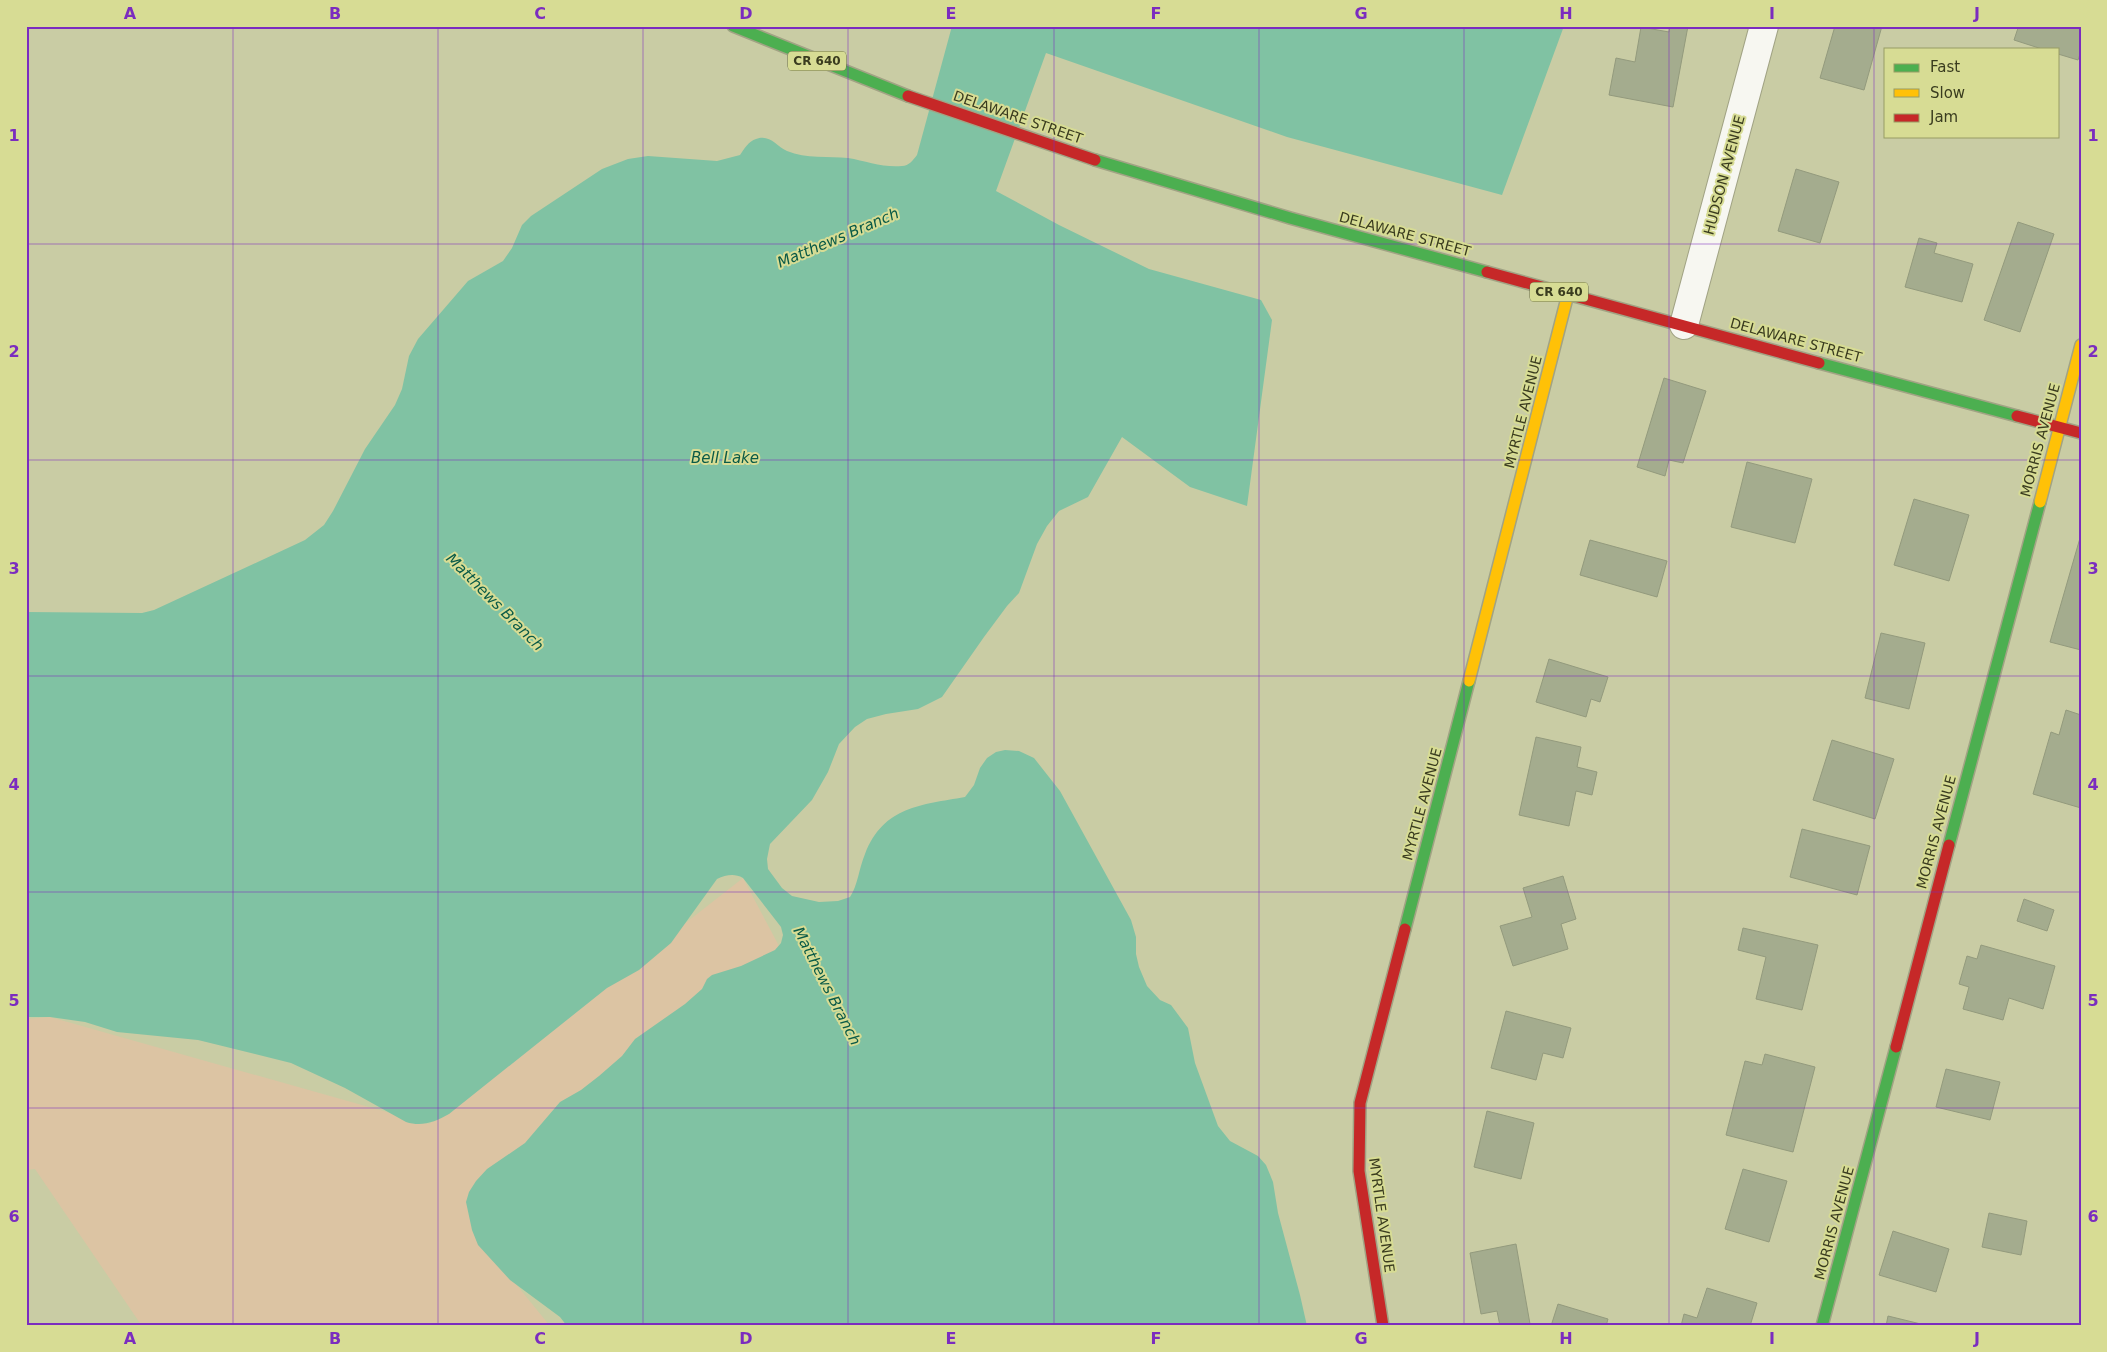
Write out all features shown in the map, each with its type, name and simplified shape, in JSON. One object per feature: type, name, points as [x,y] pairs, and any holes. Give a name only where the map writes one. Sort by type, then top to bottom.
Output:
[{"type":"street","name":"DELAWARE STREET","points":[[733,26],[902,93],[1040,142],[1318,226],[2081,433]]},
{"type":"street","name":"HUDSON AVENUE","points":[[1684,324],[1764,26]]},
{"type":"street","name":"MYRTLE AVENUE","points":[[1383,1326],[1358,1172],[1360,1103],[1568,294]]},
{"type":"street","name":"MORRIS AVENUE","points":[[1822,1326],[2081,345]]},
{"type":"shaded area","points":[[743,878],[779,946],[472,1230],[550,1326],[142,1326],[35,1169],[26,1170],[26,1019],[50,1017],[429,1124]]},
{"type":"water","name":"Bell Lake","points":[[952,26],[1564,26],[1502,195],[1287,137],[1046,53],[996,191],[1059,225],[1149,269],[1261,300],[1272,320],[1247,506],[1190,487],[1122,437],[1088,497],[1059,511],[1047,526],[1037,544],[1019,593],[984,637],[942,697],[918,709],[867,719],[855,727],[839,744],[828,772],[812,800],[770,844],[767,859],[768,869],[782,888],[792,896],[819,902],[838,901],[850,897],[865,854],[873,838],[882,826],[893,817],[919,806],[965,797],[974,785],[980,768],[987,758],[996,752],[1005,750],[1019,751],[1034,758],[1060,791],[1131,920],[1136,937],[1136,954],[1139,967],[1147,986],[1160,1000],[1171,1005],[1188,1028],[1195,1063],[1218,1126],[1230,1141],[1258,1156],[1266,1165],[1273,1182],[1278,1213],[1307,1326],[567,1326],[560,1317],[510,1280],[478,1245],[472,1230],[466,1202],[469,1192],[487,1169],[525,1143],[560,1102],[581,1090],[599,1076],[622,1056],[635,1039],[685,1004],[702,989],[707,979],[712,975],[741,966],[775,950],[781,943],[783,935],[781,927],[743,878],[736,875],[717,879],[671,943],[639,970],[607,988],[449,1114],[428,1123],[406,1122],[345,1088],[291,1063],[198,1040],[117,1032],[85,1022],[50,1017],[26,1017],[26,612],[142,613],[154,610],[305,540],[324,525],[365,449],[395,405],[402,389],[409,356],[418,339],[468,281],[503,261],[512,248],[522,225],[531,216],[602,169],[628,159],[648,156],[717,161],[740,155],[751,142],[761,138],[769,139],[794,154],[848,158],[888,166],[904,166],[909,164],[917,155]]},
{"type":"building","points":[[1670,26],[1688,26],[1673,107],[1609,95],[1616,58],[1635,62],[1641,27],[1669,32]]},
{"type":"building","points":[[1835,26],[1882,26],[1864,90],[1820,78]]},
{"type":"building","points":[[2013,26],[2081,26],[2081,51],[2078,60],[2060,55],[2060,48],[2039,48],[2014,40],[2018,28]]},
{"type":"building","points":[[1796,169],[1839,182],[1820,243],[1778,231]]},
{"type":"building","points":[[2018,222],[2054,234],[2020,332],[1984,320]]},
{"type":"building","points":[[1919,238],[1937,243],[1934,253],[1973,264],[1962,302],[1905,287]]},
{"type":"building","points":[[1664,378],[1706,391],[1683,463],[1669,460],[1665,476],[1637,467]]},
{"type":"building","points":[[1747,462],[1812,479],[1795,543],[1731,527]]},
{"type":"building","points":[[1914,499],[1969,515],[1949,581],[1894,565]]},
{"type":"building","points":[[2081,538],[2081,650],[2050,642]]},
{"type":"building","points":[[1590,540],[1667,561],[1657,597],[1580,575]]},
{"type":"building","points":[[1881,633],[1925,643],[1909,709],[1865,698]]},
{"type":"building","points":[[1549,659],[1608,677],[1600,702],[1591,699],[1586,717],[1536,702]]},
{"type":"building","points":[[2066,710],[2081,715],[2081,808],[2033,794],[2051,732],[2059,735]]},
{"type":"building","points":[[1536,737],[1581,747],[1577,767],[1597,772],[1592,795],[1576,791],[1569,826],[1519,815]]},
{"type":"building","points":[[1832,740],[1894,759],[1875,819],[1813,800]]},
{"type":"building","points":[[1802,829],[1870,846],[1857,895],[1790,877]]},
{"type":"building","points":[[1563,876],[1576,919],[1561,924],[1568,949],[1513,966],[1500,926],[1532,917],[1523,888]]},
{"type":"building","points":[[2024,899],[2054,910],[2047,931],[2017,921]]},
{"type":"building","points":[[1743,928],[1818,945],[1802,1010],[1756,999],[1766,957],[1738,950]]},
{"type":"building","points":[[1981,945],[2055,966],[2043,1009],[2009,998],[2003,1020],[1963,1009],[1969,987],[1959,984],[1967,956],[1977,959]]},
{"type":"building","points":[[1506,1011],[1571,1028],[1563,1058],[1543,1053],[1536,1080],[1491,1068]]},
{"type":"building","points":[[1765,1054],[1815,1067],[1793,1152],[1726,1135],[1745,1061],[1762,1065]]},
{"type":"building","points":[[1946,1069],[2000,1082],[1990,1120],[1936,1107]]},
{"type":"building","points":[[1487,1111],[1534,1123],[1521,1179],[1474,1167]]},
{"type":"building","points":[[1743,1169],[1787,1181],[1769,1242],[1725,1229]]},
{"type":"building","points":[[1989,1213],[2027,1221],[2021,1255],[1982,1247]]},
{"type":"building","points":[[1893,1231],[1949,1249],[1936,1292],[1879,1275]]},
{"type":"building","points":[[1516,1244],[1530,1324],[1500,1326],[1497,1311],[1481,1314],[1470,1253]]},
{"type":"building","points":[[1707,1288],[1757,1303],[1750,1326],[1681,1326],[1684,1314],[1697,1318]]},
{"type":"building","points":[[1558,1304],[1608,1319],[1606,1326],[1551,1326]]},
{"type":"building","points":[[1888,1316],[1929,1326],[1886,1326]]},
{"type":"traffic: fast","points":[[733,26],[908,96]]},
{"type":"traffic: fast","points":[[1095,160],[1290,218],[1487,272]]},
{"type":"traffic: fast","points":[[1819,363],[2017,416]]},
{"type":"traffic: fast","points":[[1949,845],[2040,502]]},
{"type":"traffic: fast","points":[[1405,929],[1469,681]]},
{"type":"traffic: fast","points":[[1822,1326],[1896,1047]]},
{"type":"traffic: slow","points":[[1469,681],[1568,294]]},
{"type":"traffic: slow","points":[[2040,502],[2081,345]]},
{"type":"traffic: jam","points":[[908,96],[1095,160]]},
{"type":"traffic: jam","points":[[1487,272],[1819,363]]},
{"type":"traffic: jam","points":[[2017,416],[2081,433]]},
{"type":"traffic: jam","points":[[1896,1047],[1949,845]]},
{"type":"traffic: jam","points":[[1383,1326],[1359,1171],[1360,1103],[1405,929]]},
{"type":"water label","name":"Matthews Branch","points":[[838,238]]},
{"type":"water label","name":"Matthews Branch","points":[[495,602]]},
{"type":"water label","name":"Matthews Branch","points":[[827,986]]}]
